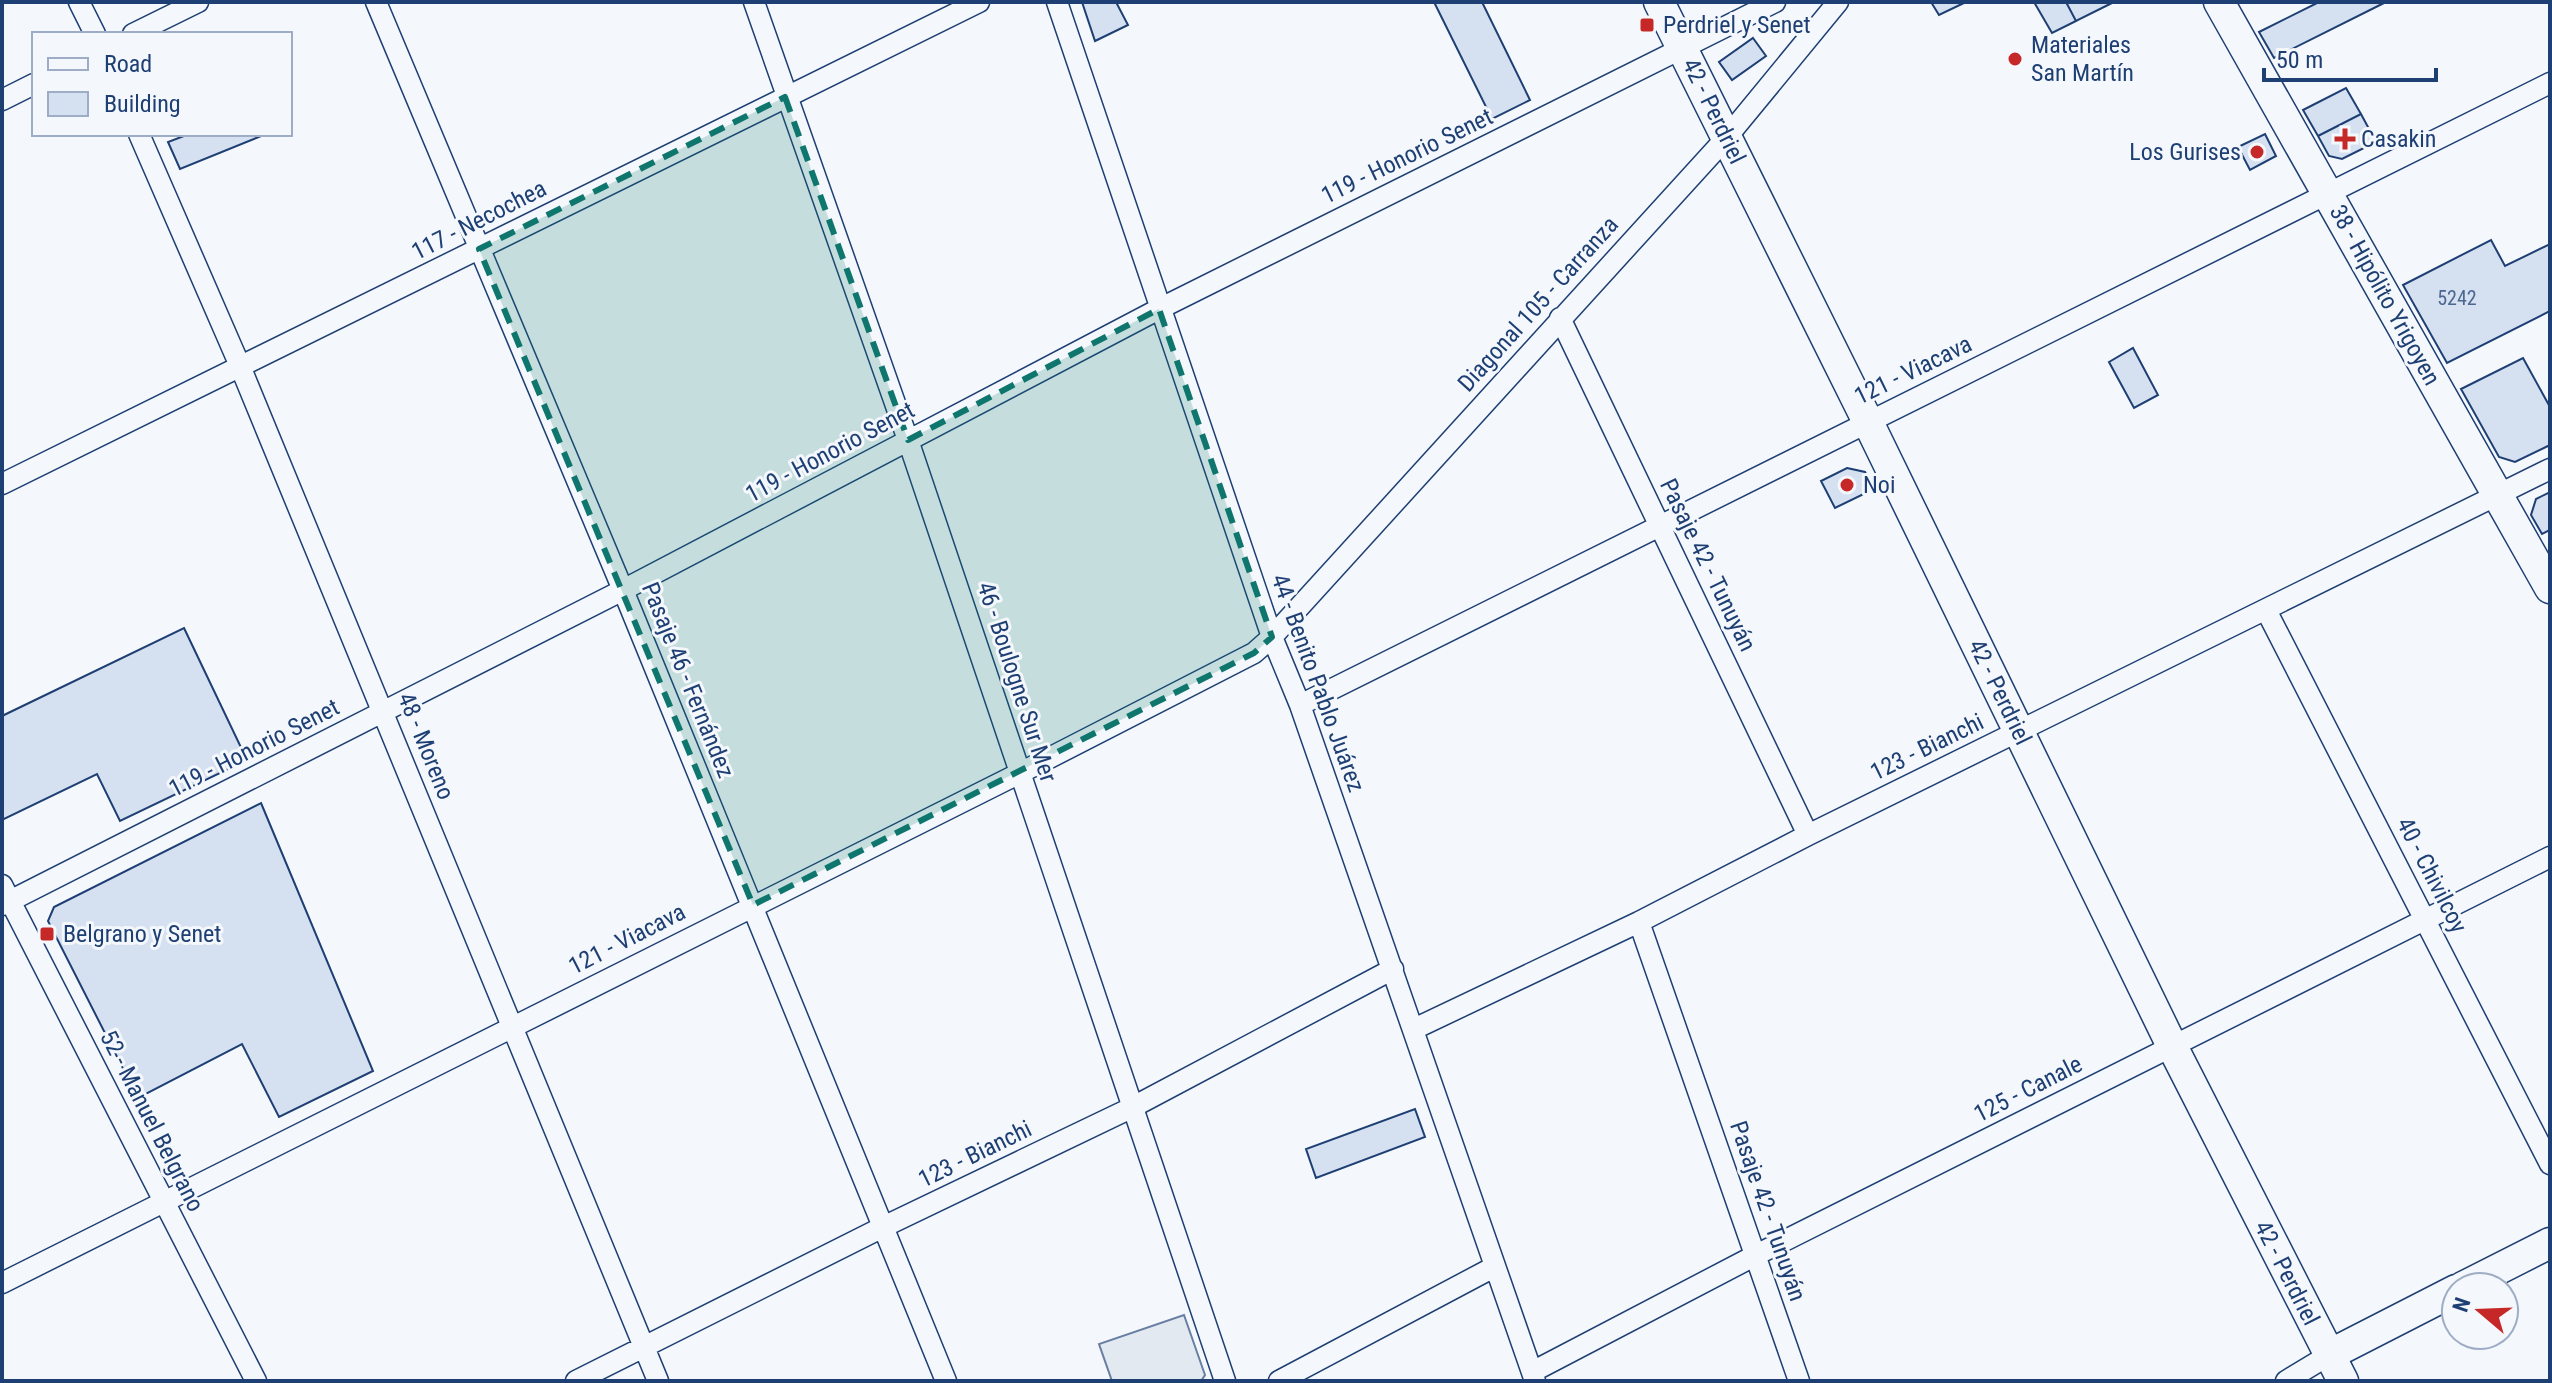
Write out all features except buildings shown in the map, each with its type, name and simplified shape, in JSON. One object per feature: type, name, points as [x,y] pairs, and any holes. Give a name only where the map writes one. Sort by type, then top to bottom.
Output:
[{"type":"street","points":[[79,2],[94,32]]},
{"type":"street","points":[[137,32],[198,2]]},
{"type":"street","name":"Pasaje 46 - Fernández","points":[[376,2],[623,590],[946,1381]]},
{"type":"street","name":"46 - Boulogne Sur Mer","points":[[754,2],[908,440],[1225,1381]]},
{"type":"street","name":"117 - Necochea","points":[[2,484],[979,2]]},
{"type":"street","name":"44 - Benito Pablo Juárez","points":[[1057,2],[1272,637],[1300,705],[1533,1376]]},
{"type":"street","name":"42 - Perdriel","points":[[1659,2],[2172,1046],[2343,1381]]},
{"type":"street","name":"119 - Honorio Senet","points":[[5,897],[383,712],[1159,309],[1775,2]]},
{"type":"street","name":"Diagonal 105 - Carranza","points":[[1272,637],[1727,137],[1838,2]]},
{"type":"street","name":"38 - Hipólito Yrigoyen","points":[[2219,2],[2550,588]]},
{"type":"street","name":"121 - Viacava","points":[[1300,705],[2550,83]]},
{"type":"street","points":[[2,100],[32,85]]},
{"type":"street","name":"48 - Moreno","points":[[140,136],[240,366],[658,1381]]},
{"type":"street","name":"Pasaje 42 - Tunuyán","points":[[1560,318],[1808,835]]},
{"type":"street","name":"123 - Bianchi","points":[[1414,1029],[1639,922],[1808,835],[2550,469]]},
{"type":"street","name":"40 - Chivilcoy","points":[[2266,610],[2550,1164]]},
{"type":"street","name":"121 - Viacava","points":[[2,1283],[1020,773],[1254,653],[1272,637]]},
{"type":"street","name":"125 - Canale","points":[[1533,1376],[1756,1255],[2550,857]]},
{"type":"street","name":"52 - Manuel Belgrano","points":[[5,897],[256,1381]]},
{"type":"street","name":"Pasaje 42 - Tunuyán","points":[[1639,922],[1799,1381]]},
{"type":"street","name":"123 - Bianchi","points":[[576,1381],[881,1228],[1131,1108],[1393,969]]},
{"type":"street","points":[[2495,1271],[2550,1243]]},
{"type":"street","points":[[1279,1381],[1494,1267]]},
{"type":"street","points":[[2286,1381],[2329,1355],[2440,1298]]},
{"type":"highlighted area","points":[[785,97],[908,440],[1159,309],[1272,637],[1254,653],[753,905],[479,249]]},
{"type":"shaded area","points":[[1184,1315],[1205,1375],[1201,1381],[1112,1381],[1099,1344]]},
{"type":"place","name":"Perdriel y Senet","points":[[1647,25]]},
{"type":"place","name":"Materiales San Martín","points":[[2015,59]]},
{"type":"place","name":"Casakin","points":[[2345,139]]},
{"type":"place","name":"Los Gurises","points":[[2257,152]]},
{"type":"place","name":"Noi","points":[[1847,485]]},
{"type":"place","name":"Belgrano y Senet","points":[[47,934]]}]
